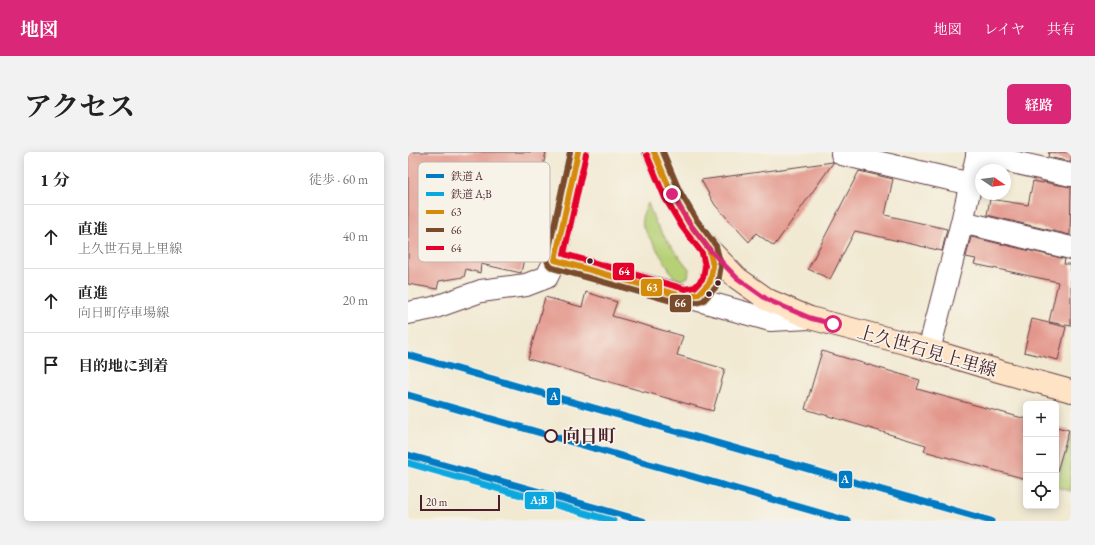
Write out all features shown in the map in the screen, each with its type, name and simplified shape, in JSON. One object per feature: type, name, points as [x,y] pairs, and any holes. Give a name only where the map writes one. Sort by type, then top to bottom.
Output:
[{"type":"main road","name":"上久世石見上里線","points":[[654,152],[672,194],[689,223],[709,249],[737,278],[768,300],[810,318],[929,350],[1071,391]]},
{"type":"main road","points":[[686,297],[699,294],[710,282],[713,266],[709,249]]},
{"type":"street","points":[[408,313],[433,308],[481,291],[526,285],[547,277],[555,260],[578,152]]},
{"type":"street","points":[[929,350],[978,153],[1071,175]]},
{"type":"street","points":[[842,154],[971,184]]},
{"type":"street","points":[[962,222],[1071,248]]},
{"type":"street","points":[[555,260],[770,320],[810,318]]},
{"type":"green space","points":[[648,203],[655,222],[669,244],[689,269],[688,277],[681,280],[674,277],[643,227],[642,217]]},
{"type":"green space","points":[[1071,433],[1071,491],[1059,488],[1059,476]]},
{"type":"building","points":[[408,152],[546,152],[544,162],[418,162],[418,262],[523,262],[521,273],[481,264],[480,273],[466,269],[464,277],[439,281],[437,289],[408,284]]},
{"type":"building","points":[[1049,152],[1071,152],[1071,162],[1048,157]]},
{"type":"building","points":[[833,162],[774,246],[756,233],[749,242],[715,205],[701,180]]},
{"type":"building","points":[[859,171],[893,179],[885,215],[947,229],[942,251],[855,231],[830,279],[808,269]]},
{"type":"building","points":[[1033,181],[1071,187],[1070,235],[987,215],[990,200],[1028,205]]},
{"type":"building","points":[[971,237],[1065,259],[1064,264],[1071,264],[1071,326],[1049,322],[1058,282],[974,264],[976,259],[966,257]]},
{"type":"building","points":[[586,292],[617,302],[612,316],[683,336],[677,355],[725,369],[713,411],[528,359],[545,297],[582,307]]},
{"type":"building","points":[[1032,319],[1066,327],[1058,360],[1024,352]]},
{"type":"building","points":[[822,351],[920,380],[917,389],[1023,418],[1023,478],[924,451],[926,445],[805,409]]},
{"type":"building","points":[[1059,428],[1069,430],[1059,465]]},
{"type":"rail line","name":"A","points":[[408,355],[991,521]]},
{"type":"rail line","name":"A","points":[[408,395],[848,521]]},
{"type":"rail line","name":"A","points":[[408,455],[643,521]]},
{"type":"rail line","name":"A;B","points":[[408,463],[613,521]]},
{"type":"transit line","name":"66","points":[[550,244],[570,152]]},
{"type":"transit line","name":"63","points":[[578,152],[555,260],[685,297],[699,294],[710,282],[713,266],[709,249],[689,223],[672,194],[654,152]]},
{"type":"transit line","name":"66","points":[[548,262],[553,268],[686,305],[703,301],[718,283],[721,265],[716,246],[696,219],[679,190],[663,152]]},
{"type":"transit line","name":"64","points":[[586,154],[564,254],[685,289],[695,287],[703,278],[705,266],[702,253],[682,227],[665,198],[647,155]]},
{"type":"place","name":"向日町","points":[[551,436]]},
{"type":"route","points":[[672,194],[689,223],[709,249],[737,278],[768,300],[810,318],[833,324]]}]
